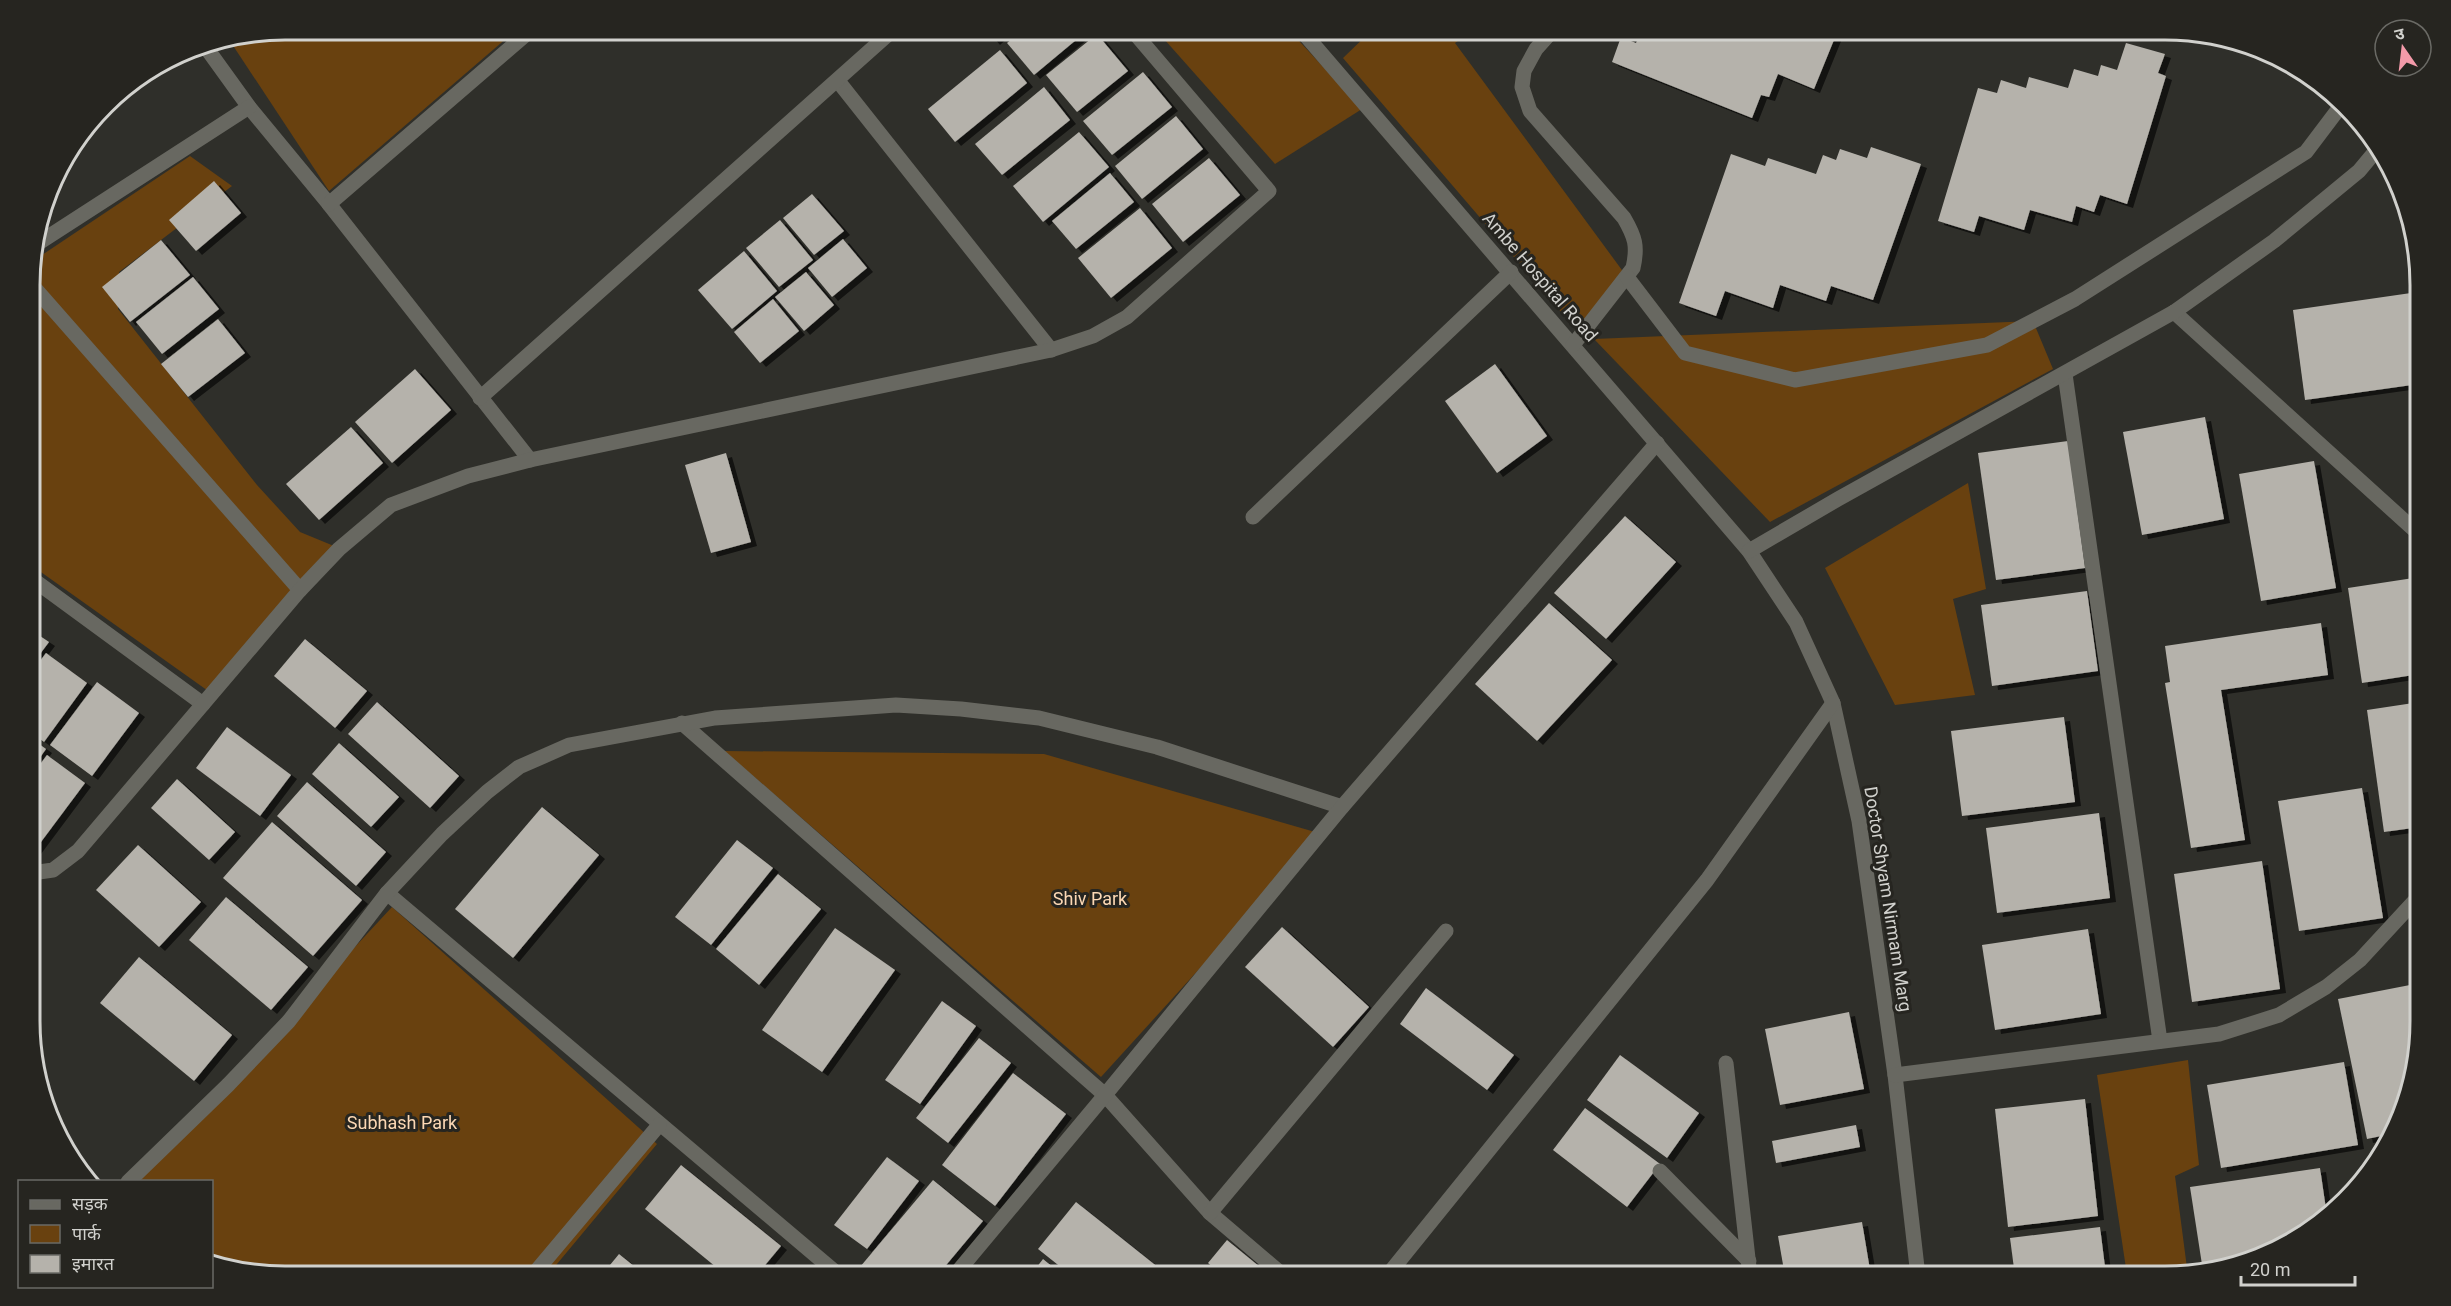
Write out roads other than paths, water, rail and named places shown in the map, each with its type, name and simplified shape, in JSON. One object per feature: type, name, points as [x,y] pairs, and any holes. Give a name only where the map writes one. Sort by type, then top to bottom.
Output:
[{"type":"street","points":[[329,204],[519,40]]},
{"type":"street","points":[[480,398],[882,40]]},
{"type":"street","points":[[40,872],[54,870],[78,851],[300,590],[339,549],[391,505],[468,476],[530,460],[1051,350],[1093,336],[1127,317],[1269,191],[1141,40]]},
{"type":"street","name":"Ambe Hospital Road","points":[[1309,40],[1574,345],[1749,551]]},
{"type":"street","points":[[1544,40],[1524,70],[1522,87],[1530,111],[1624,218],[1634,236],[1636,254],[1633,268],[1627,277],[1574,345]]},
{"type":"street","points":[[210,53],[249,107],[329,204],[530,460]]},
{"type":"street","points":[[838,81],[1051,350]]},
{"type":"street","points":[[45,239],[249,107]]},
{"type":"street","points":[[1627,277],[1685,353],[1795,380],[1987,345],[2076,299],[2306,152],[2337,110]]},
{"type":"street","points":[[1749,551],[2174,312],[2274,241],[2359,171],[2373,155]]},
{"type":"street","points":[[1253,517],[1510,272]]},
{"type":"street","points":[[40,294],[300,590]]},
{"type":"street","points":[[2174,312],[2410,526]]},
{"type":"street","points":[[2065,374],[2160,1041]]},
{"type":"street","points":[[962,1266],[1342,807],[1657,443]]},
{"type":"street","name":"Doctor Shyam Nirmam Marg","points":[[1749,551],[1796,621],[1833,703],[1859,821],[1894,1075],[1917,1266]]},
{"type":"street","points":[[40,585],[203,704]]},
{"type":"street","points":[[1395,1266],[1707,880],[1833,703]]},
{"type":"street","points":[[130,1180],[289,1021],[387,893],[449,827],[487,792],[519,767],[568,745],[715,718],[896,705],[1039,718],[1157,747],[1342,807]]},
{"type":"street","points":[[682,723],[1105,1095],[1210,1213],[1272,1266]]},
{"type":"street","points":[[387,893],[828,1266]]},
{"type":"street","points":[[1894,1075],[2219,1034],[2279,1015],[2326,987],[2360,960],[2410,906]]},
{"type":"street","points":[[1210,1213],[1446,931]]},
{"type":"street","points":[[1726,1063],[1750,1266]]},
{"type":"street","points":[[540,1266],[659,1125]]},
{"type":"street","points":[[1660,1171],[1748,1266]]},
{"type":"park label","name":"Shiv Park","points":[[1090,899]]},
{"type":"park label","name":"Subhash Park","points":[[402,1123]]}]
